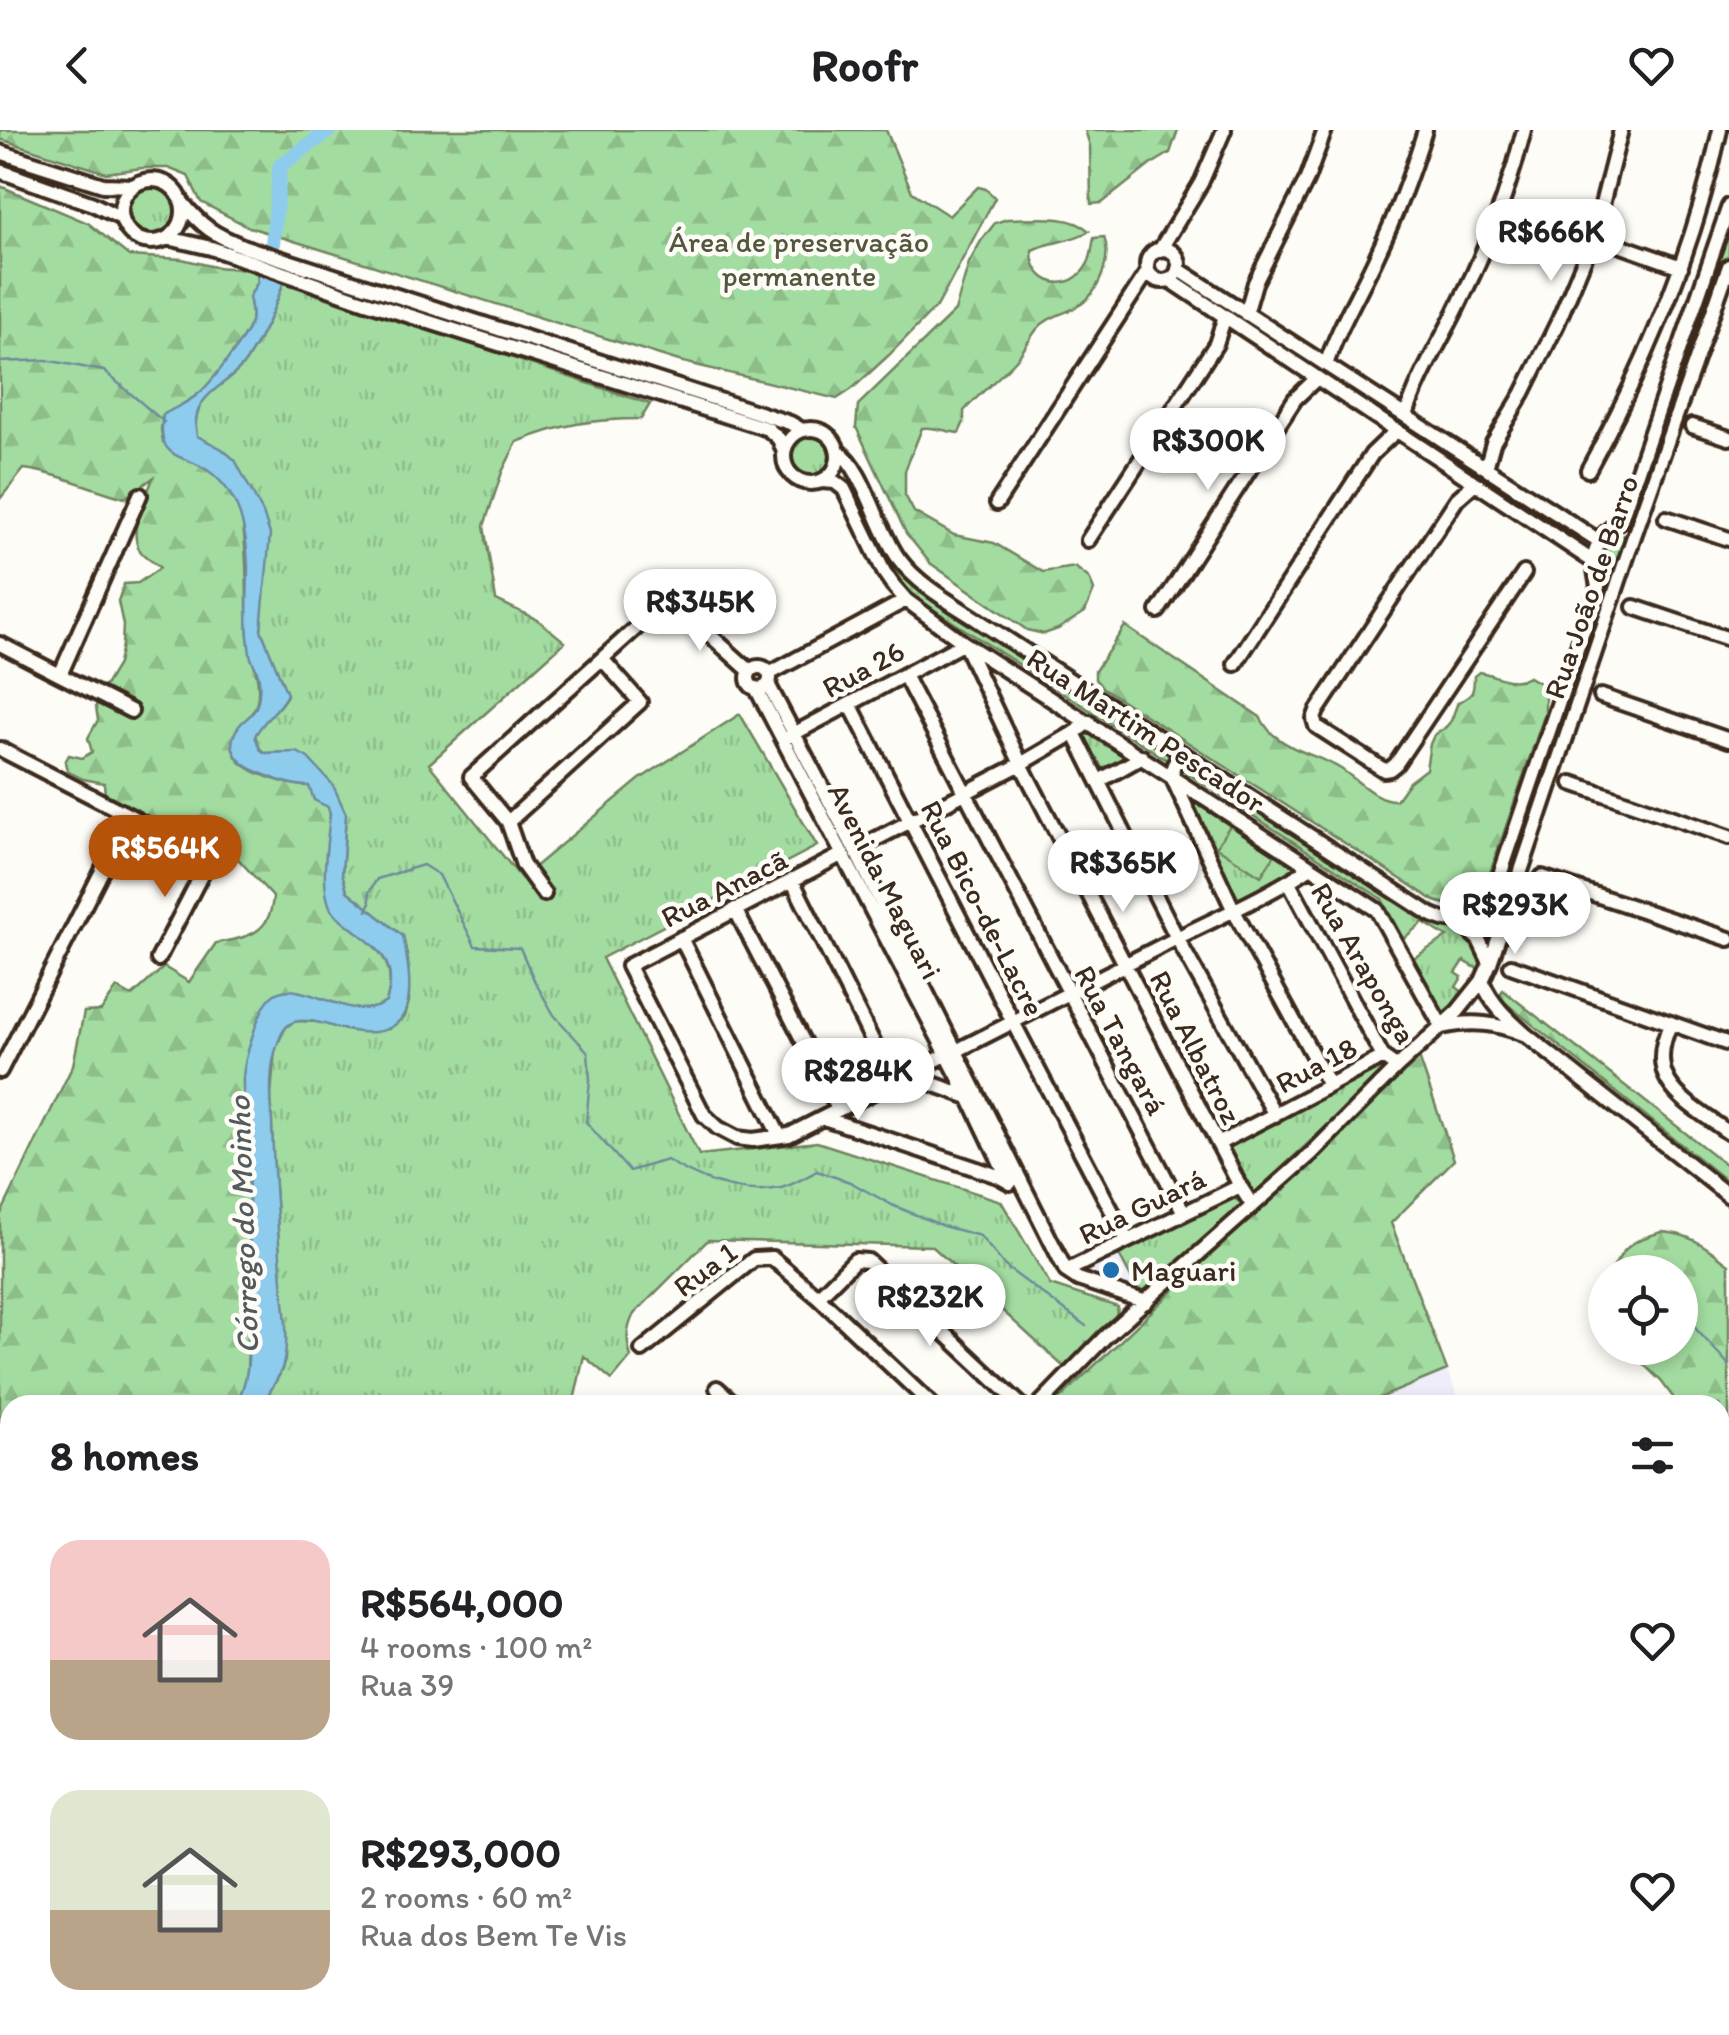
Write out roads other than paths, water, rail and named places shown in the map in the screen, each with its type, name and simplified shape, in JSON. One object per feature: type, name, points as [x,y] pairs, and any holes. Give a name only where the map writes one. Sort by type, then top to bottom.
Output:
[{"type":"street","points":[[1224,130],[1165,250],[1153,253],[1148,260],[1162,275],[1359,386],[1599,541]]},
{"type":"street","points":[[1216,344],[1243,320],[1255,283],[1308,179],[1325,130]]},
{"type":"street","points":[[1158,611],[1337,332],[1378,254],[1406,189],[1425,130]]},
{"type":"street","points":[[1400,412],[1445,334],[1486,247],[1524,130]]},
{"type":"street","points":[[1486,468],[1493,444],[1558,322],[1594,236],[1622,130]]},
{"type":"street","points":[[1588,470],[1642,364],[1681,267],[1700,212],[1720,130]]},
{"type":"street","points":[[0,152],[104,185],[134,186]]},
{"type":"street","points":[[0,172],[94,204],[121,218]]},
{"type":"street","points":[[243,253],[205,228],[170,186],[161,182],[142,182],[123,200],[121,218],[136,238],[152,242],[168,238],[243,253],[790,422],[802,430],[790,438],[784,452]]},
{"type":"street","points":[[168,238],[181,222],[181,202]]},
{"type":"street","name":"Rua João de Barro","points":[[1458,920],[1480,912],[1490,901],[1598,587],[1594,562],[1599,541],[1620,519],[1729,206]]},
{"type":"street","points":[[1594,236],[1681,267]]},
{"type":"street","points":[[997,503],[1132,296],[1177,259],[1165,250]]},
{"type":"street","name":"Rua João de Barro","points":[[1049,1395],[1105,1338],[1311,1154],[1481,989],[1729,266]]},
{"type":"street","points":[[297,271],[366,302],[768,429],[779,439],[784,452]]},
{"type":"street","points":[[1088,540],[1216,344],[1229,310],[1255,283]]},
{"type":"street","points":[[1315,364],[1317,378],[1594,562]]},
{"type":"street","points":[[1294,399],[1317,378]]},
{"type":"street","points":[[1350,400],[1359,386]]},
{"type":"street","points":[[1235,664],[1390,426]]},
{"type":"street","points":[[1692,426],[1729,438]]},
{"type":"street","name":"Rua Martim Pescador","points":[[802,430],[821,430],[829,435],[838,451],[852,462],[893,550],[918,578],[979,622],[1430,914],[1443,920],[1458,920]]},
{"type":"street","points":[[1472,459],[1493,444]]},
{"type":"street","points":[[821,481],[835,470],[838,451]]},
{"type":"street","name":"Rua Martim Pescador","points":[[784,452],[786,468],[798,479],[835,482],[844,489],[884,572],[906,600],[964,643],[1377,910],[1442,1027]]},
{"type":"street","points":[[1469,479],[1316,711],[1316,726],[1384,770],[1390,770],[1524,573]]},
{"type":"street","points":[[1512,508],[1523,492]]},
{"type":"street","points":[[60,675],[140,495]]},
{"type":"street","points":[[1544,529],[1554,512]]},
{"type":"street","points":[[1666,518],[1729,539]]},
{"type":"street","points":[[1613,528],[1626,529],[1634,536]]},
{"type":"street","points":[[1598,580],[1606,587],[1617,586]]},
{"type":"street","points":[[764,682],[906,600]]},
{"type":"street","name":"Avenida Maguari","points":[[603,660],[666,601],[672,602],[750,671],[748,681],[764,682],[1010,1176]]},
{"type":"street","points":[[1634,607],[1729,639]]},
{"type":"street","name":"Rua 26","points":[[789,737],[964,643]]},
{"type":"street","name":"Rua Albatroz","points":[[964,643],[1021,764],[1252,1205]]},
{"type":"street","points":[[0,644],[131,711]]},
{"type":"street","points":[[508,822],[640,702],[603,660],[471,778],[508,822],[523,865],[544,894]]},
{"type":"street","name":"Rua Tangará","points":[[904,676],[1184,1214]]},
{"type":"street","points":[[1601,696],[1729,740]]},
{"type":"street","name":"Rua Bico-de-Lacre","points":[[850,704],[1128,1240]]},
{"type":"street","name":"Rua Anacã","points":[[779,1135],[753,1140],[737,1138],[704,1115],[628,966],[1021,764],[1089,722]]},
{"type":"street","points":[[1074,733],[1177,938],[1274,1114]]},
{"type":"street","points":[[0,749],[210,860],[158,959]]},
{"type":"street","points":[[1099,780],[1142,757]]},
{"type":"street","points":[[1193,760],[1177,760],[1172,778],[1234,912],[1329,1085]]},
{"type":"street","points":[[1572,783],[1729,837]]},
{"type":"street","name":"Rua João de Barro","points":[[1503,926],[1504,890],[1525,825],[1526,802]]},
{"type":"street","points":[[0,1072],[130,816]]},
{"type":"street","points":[[682,938],[779,1135],[789,1134],[1234,912],[1311,867]]},
{"type":"street","points":[[1542,877],[1729,938]]},
{"type":"street","points":[[792,880],[893,1082]]},
{"type":"street","name":"Rua Araponga","points":[[1289,882],[1383,1057],[1397,1068]]},
{"type":"street","points":[[735,909],[838,1108]]},
{"type":"street","points":[[1458,920],[1479,940],[1490,963]]},
{"type":"street","points":[[1511,966],[1729,1044]]},
{"type":"street","points":[[1481,989],[1526,1035],[1729,1196]]},
{"type":"street","points":[[1458,1011],[1460,1018],[1470,1022],[1526,1035]]},
{"type":"street","points":[[1442,1027],[1470,1022]]},
{"type":"street","points":[[1671,1023],[1660,1054],[1668,1083],[1686,1102],[1729,1134]]},
{"type":"street","name":"Avenida Maguari","points":[[951,1053],[1010,1176],[1030,1196],[1066,1270]]},
{"type":"street","name":"Rua 18","points":[[1218,1144],[1383,1057]]},
{"type":"street","points":[[908,1075],[970,1097]]},
{"type":"street","points":[[824,1118],[1010,1176]]},
{"type":"street","name":"Rua Guará","points":[[1066,1270],[1240,1186]]},
{"type":"street","name":"Rua 1","points":[[642,1350],[754,1259],[772,1258],[921,1395]]},
{"type":"street","points":[[818,1298],[855,1260],[868,1261],[1010,1395]]},
{"type":"street","points":[[1066,1270],[1078,1279],[1146,1302]]},
{"type":"street","points":[[717,1388],[725,1395]]},
{"type":"water","points":[[257,270],[284,281],[246,361],[204,400],[196,421],[197,436],[235,460],[270,534],[261,630],[287,694],[255,736],[265,753],[297,752],[308,758],[333,785],[346,814],[342,873],[347,891],[403,936],[409,993],[400,1021],[388,1029],[346,1030],[300,1021],[288,1026],[280,1039],[271,1093],[285,1355],[268,1395],[240,1395],[248,1362],[250,1272],[243,1078],[256,1024],[265,1004],[281,991],[294,990],[340,1005],[372,1008],[386,1002],[390,988],[383,956],[334,913],[327,899],[328,807],[314,800],[309,786],[258,772],[235,754],[234,734],[255,709],[259,691],[248,636],[246,540],[235,502],[220,481],[174,454],[164,441],[163,415],[204,389],[248,329],[252,316],[249,297],[258,282]]},
{"type":"waterway","name":"Córrego do Moinho","points":[[270,270],[280,166],[330,130]]},
{"type":"waterway","points":[[0,362],[46,360],[104,371],[164,422]]},
{"type":"waterway","points":[[367,911],[369,892],[377,879],[423,865],[439,875],[475,946],[520,948],[554,1015],[588,1052],[586,1122],[629,1171],[667,1160],[707,1180],[751,1190],[781,1188],[817,1171],[850,1182],[892,1205],[980,1236],[1006,1267],[1086,1326]]},
{"type":"waterway","points":[[1698,1331],[1729,1365]]},
{"type":"place","name":"Maguari","points":[[1111,1270]]},
{"type":"park label","name":"Área de preservação permanente","points":[[799,258]]}]
